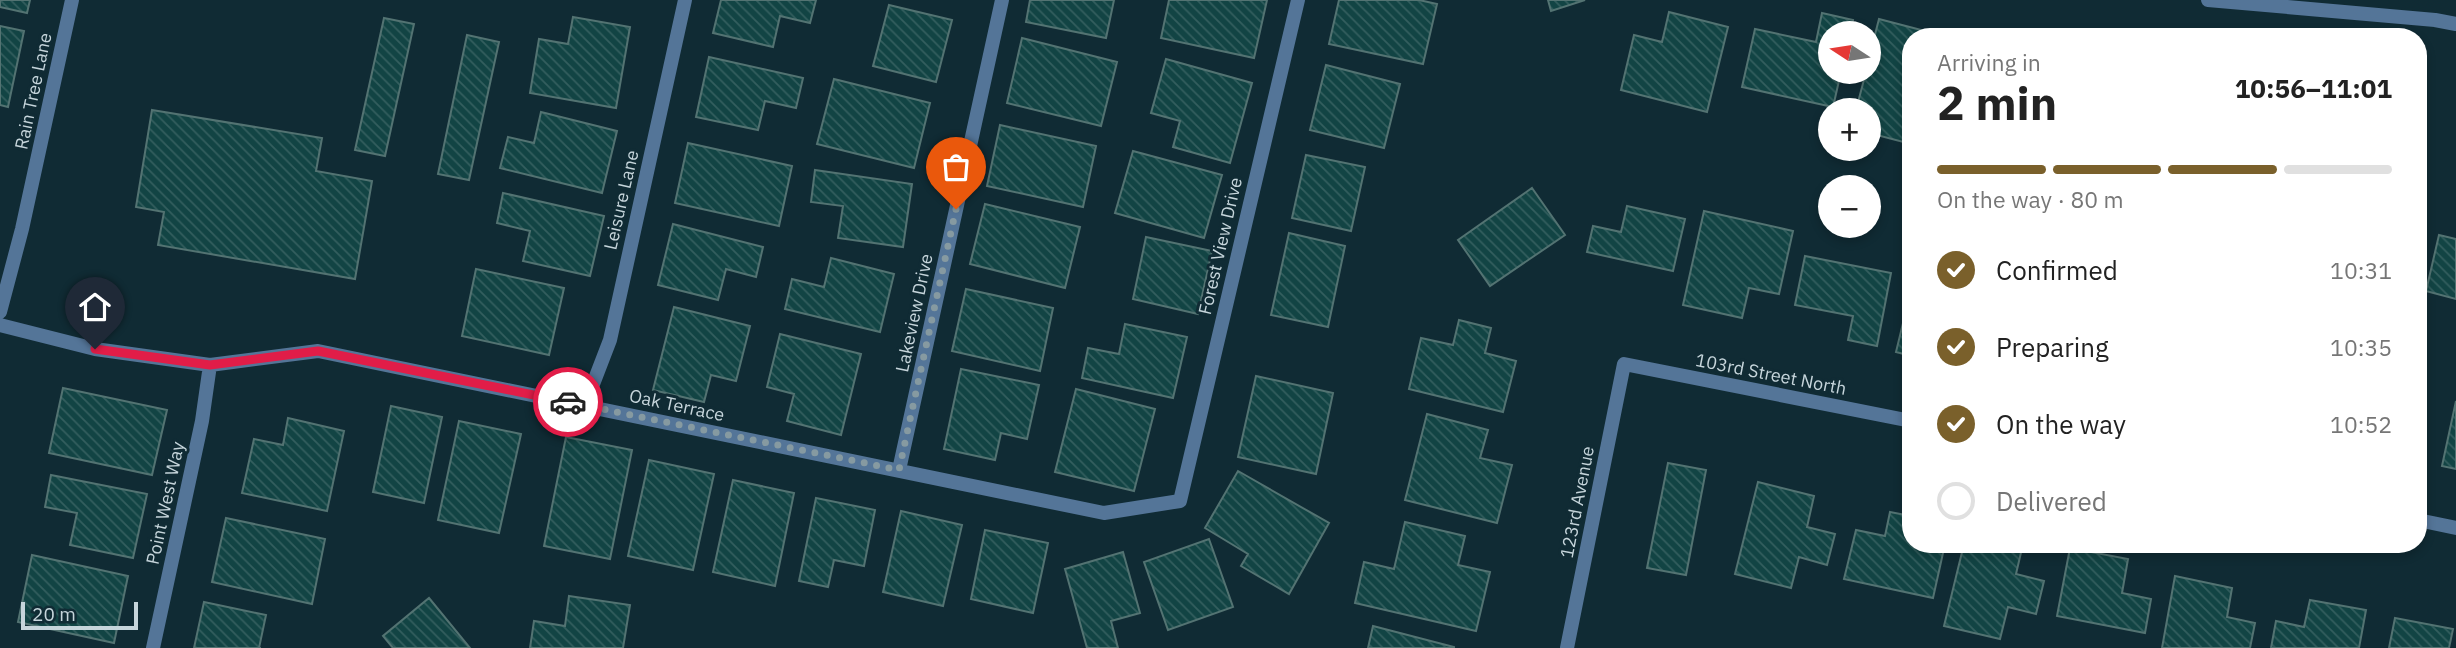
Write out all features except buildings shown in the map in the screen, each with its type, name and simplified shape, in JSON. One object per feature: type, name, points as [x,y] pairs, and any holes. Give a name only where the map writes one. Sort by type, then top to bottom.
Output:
[{"type":"street","name":"Rain Tree Lane","points":[[0,312],[22,229],[72,0]]},
{"type":"street","name":"Leisure Lane","points":[[585,405],[610,340],[685,0]]},
{"type":"street","name":"Lakeview Drive","points":[[899,470],[1002,0]]},
{"type":"street","name":"Forest View Drive","points":[[1180,501],[1298,0]]},
{"type":"street","points":[[2208,0],[2434,19],[2456,24]]},
{"type":"street","name":"Oak Terrace","points":[[0,325],[95,349],[210,365],[318,351],[1104,513],[1180,501]]},
{"type":"street","name":"103rd Street North","points":[[1625,364],[1902,419]]},
{"type":"street","name":"123rd Avenue","points":[[1567,648],[1625,364]]},
{"type":"street","name":"Point West Way","points":[[153,648],[202,421],[210,365]]},
{"type":"street","points":[[2427,522],[2456,528]]},
{"type":"way so far","points":[[568,402],[899,470],[956,209]]},
{"type":"route","points":[[95,349],[210,365],[318,351],[568,402]]}]
